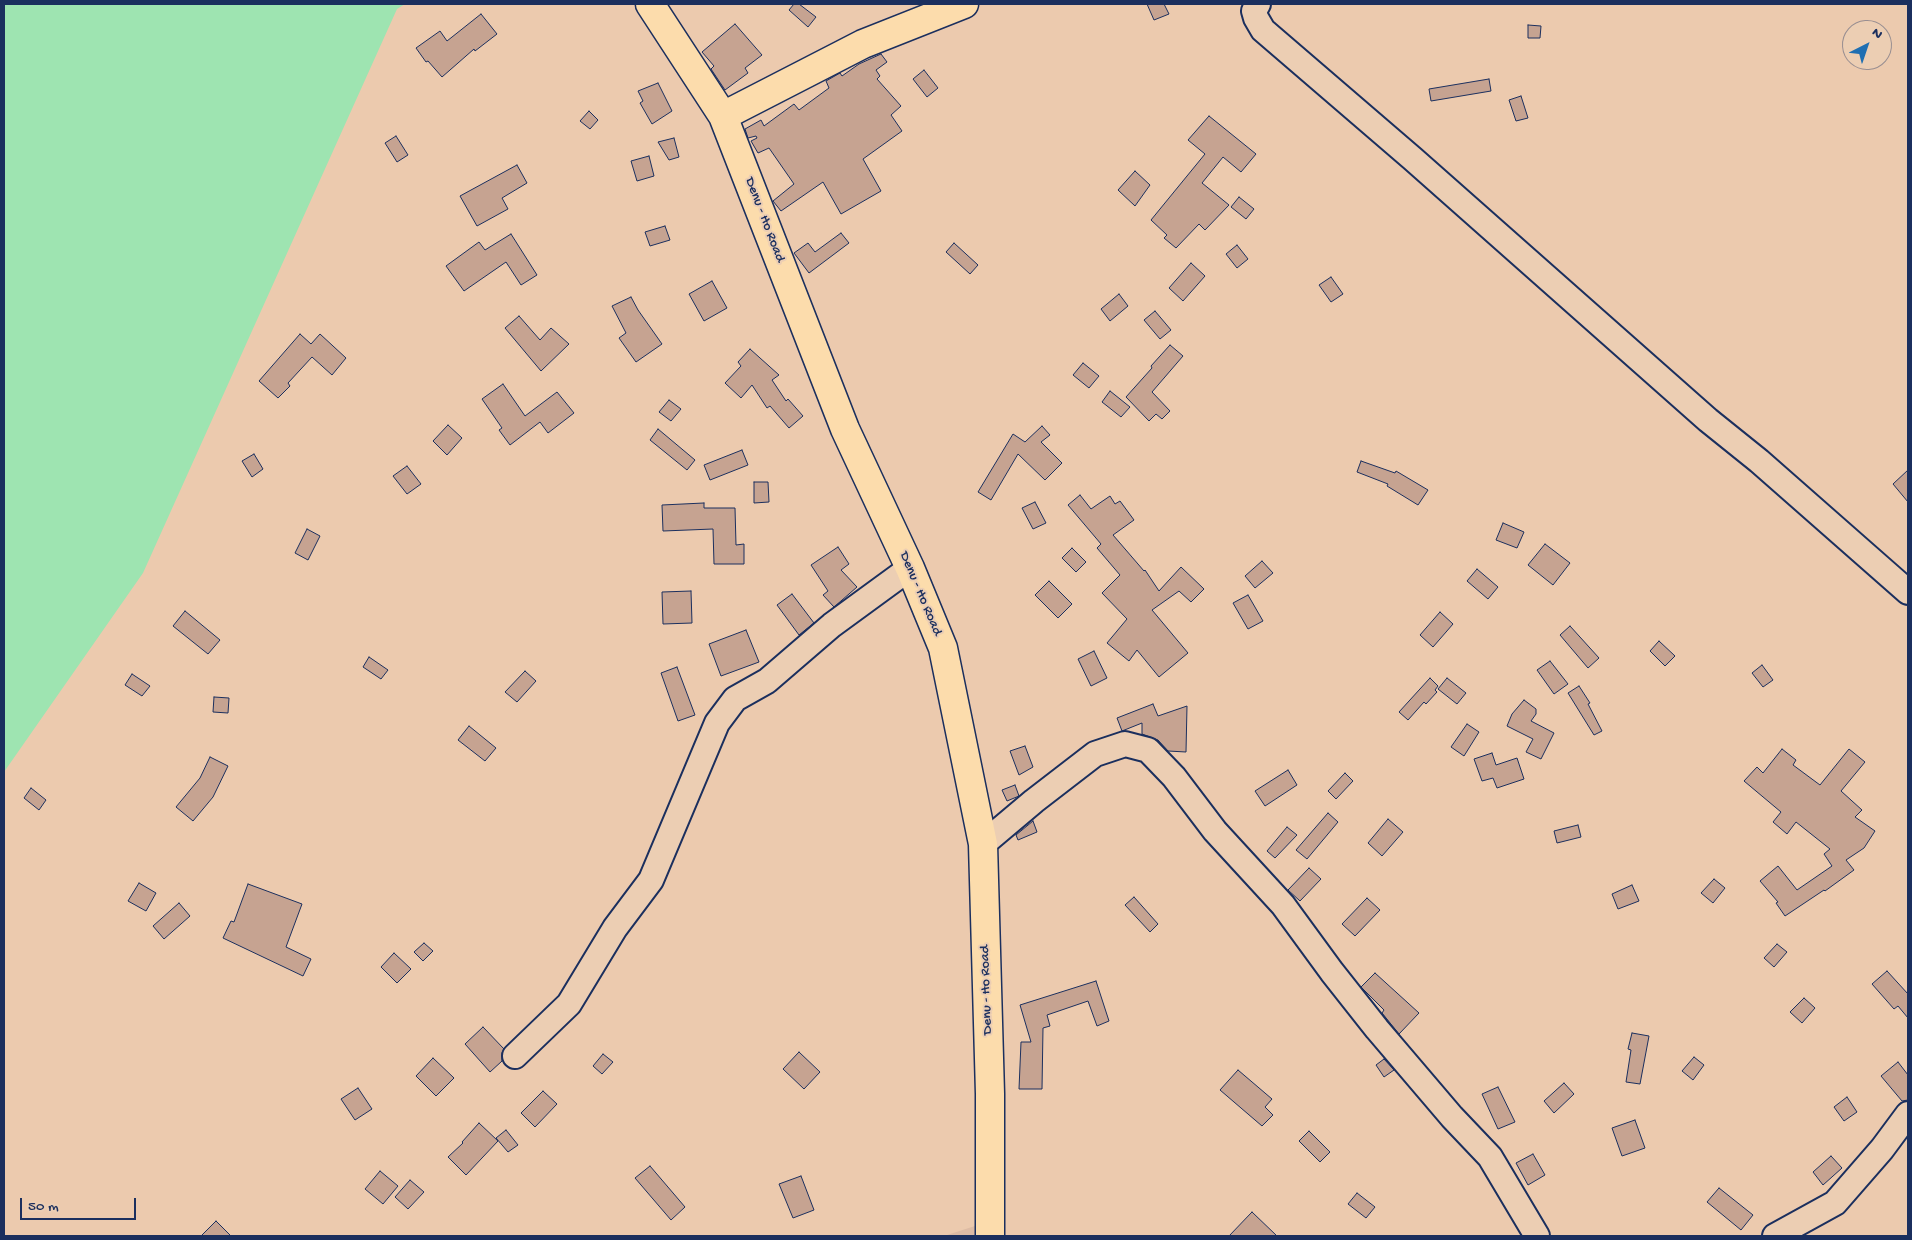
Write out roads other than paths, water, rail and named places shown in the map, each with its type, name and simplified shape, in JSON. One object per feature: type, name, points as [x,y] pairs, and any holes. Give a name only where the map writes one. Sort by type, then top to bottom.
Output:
[{"type":"main road","name":"Denu - Ho Road","points":[[650,4],[723,116],[845,429],[910,568],[943,648],[983,844],[989,1075],[990,1236]]},
{"type":"main road","points":[[723,116],[863,44],[964,4]]},
{"type":"street","points":[[1258,4],[1254,11],[1263,30],[1413,159],[1708,420],[1759,461],[1908,592]]},
{"type":"street","points":[[515,1056],[569,1004],[615,928],[651,880],[718,723],[735,699],[767,681],[832,625],[910,568]]},
{"type":"street","points":[[983,844],[1034,801],[1095,754],[1125,744],[1148,750],[1174,777],[1215,831],[1283,905],[1332,972],[1378,1029],[1452,1117],[1490,1157],[1537,1236]]},
{"type":"street","points":[[1775,1236],[1835,1203],[1882,1149],[1908,1114]]}]
